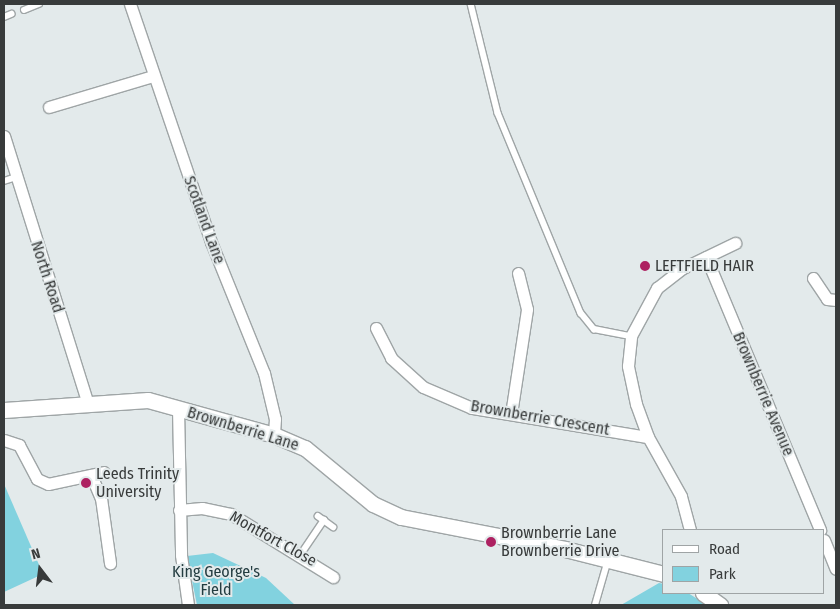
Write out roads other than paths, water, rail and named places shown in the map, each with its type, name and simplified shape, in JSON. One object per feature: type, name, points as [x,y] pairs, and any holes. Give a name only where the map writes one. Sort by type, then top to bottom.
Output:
[{"type":"street","name":"Scotland Lane","points":[[130,4],[211,242],[264,373],[275,419],[274,435]]},
{"type":"street","points":[[49,107],[153,76]]},
{"type":"street","name":"North Road","points":[[4,136],[87,401]]},
{"type":"street","points":[[690,529],[677,487],[648,437],[628,366],[631,336],[657,288],[706,257],[735,243]]},
{"type":"street","name":"Brownberrie Avenue","points":[[706,257],[820,529]]},
{"type":"street","points":[[511,414],[527,309],[518,274]]},
{"type":"street","points":[[814,278],[827,298],[836,300]]},
{"type":"street","name":"Brownberrie Crescent","points":[[376,328],[390,358],[422,387],[472,408],[648,437]]},
{"type":"street","name":"Brownberrie Lane","points":[[4,410],[87,401],[148,400],[274,435],[305,448],[373,504],[401,517],[609,558],[662,573]]},
{"type":"street","points":[[178,408],[179,510],[188,605]]},
{"type":"street","points":[[4,440],[19,445],[37,480],[48,484],[104,472]]},
{"type":"street","points":[[91,475],[101,498],[110,563]]},
{"type":"street","name":"Montfort Close","points":[[179,510],[202,508],[231,514],[301,554],[333,577]]},
{"type":"street","points":[[825,542],[836,569]]},
{"type":"street","points":[[706,594],[720,605]]},
{"type":"lane","points":[[24,10],[39,4]]},
{"type":"lane","points":[[471,4],[498,114],[581,313],[594,329],[631,336]]},
{"type":"lane","points":[[4,17],[12,14]]},
{"type":"lane","points":[[4,181],[16,177]]},
{"type":"lane","points":[[318,516],[334,527]]},
{"type":"lane","points":[[301,554],[324,520]]},
{"type":"lane","points":[[595,605],[609,558]]},
{"type":"place","name":"LEFTFIELD HAIR","points":[[645,266]]},
{"type":"place","name":"Leeds Trinity University","points":[[86,483]]},
{"type":"place","name":"Brownberrie Lane Brownberrie Drive","points":[[491,542]]},
{"type":"park label","name":"King George's Field","points":[[216,581]]}]
